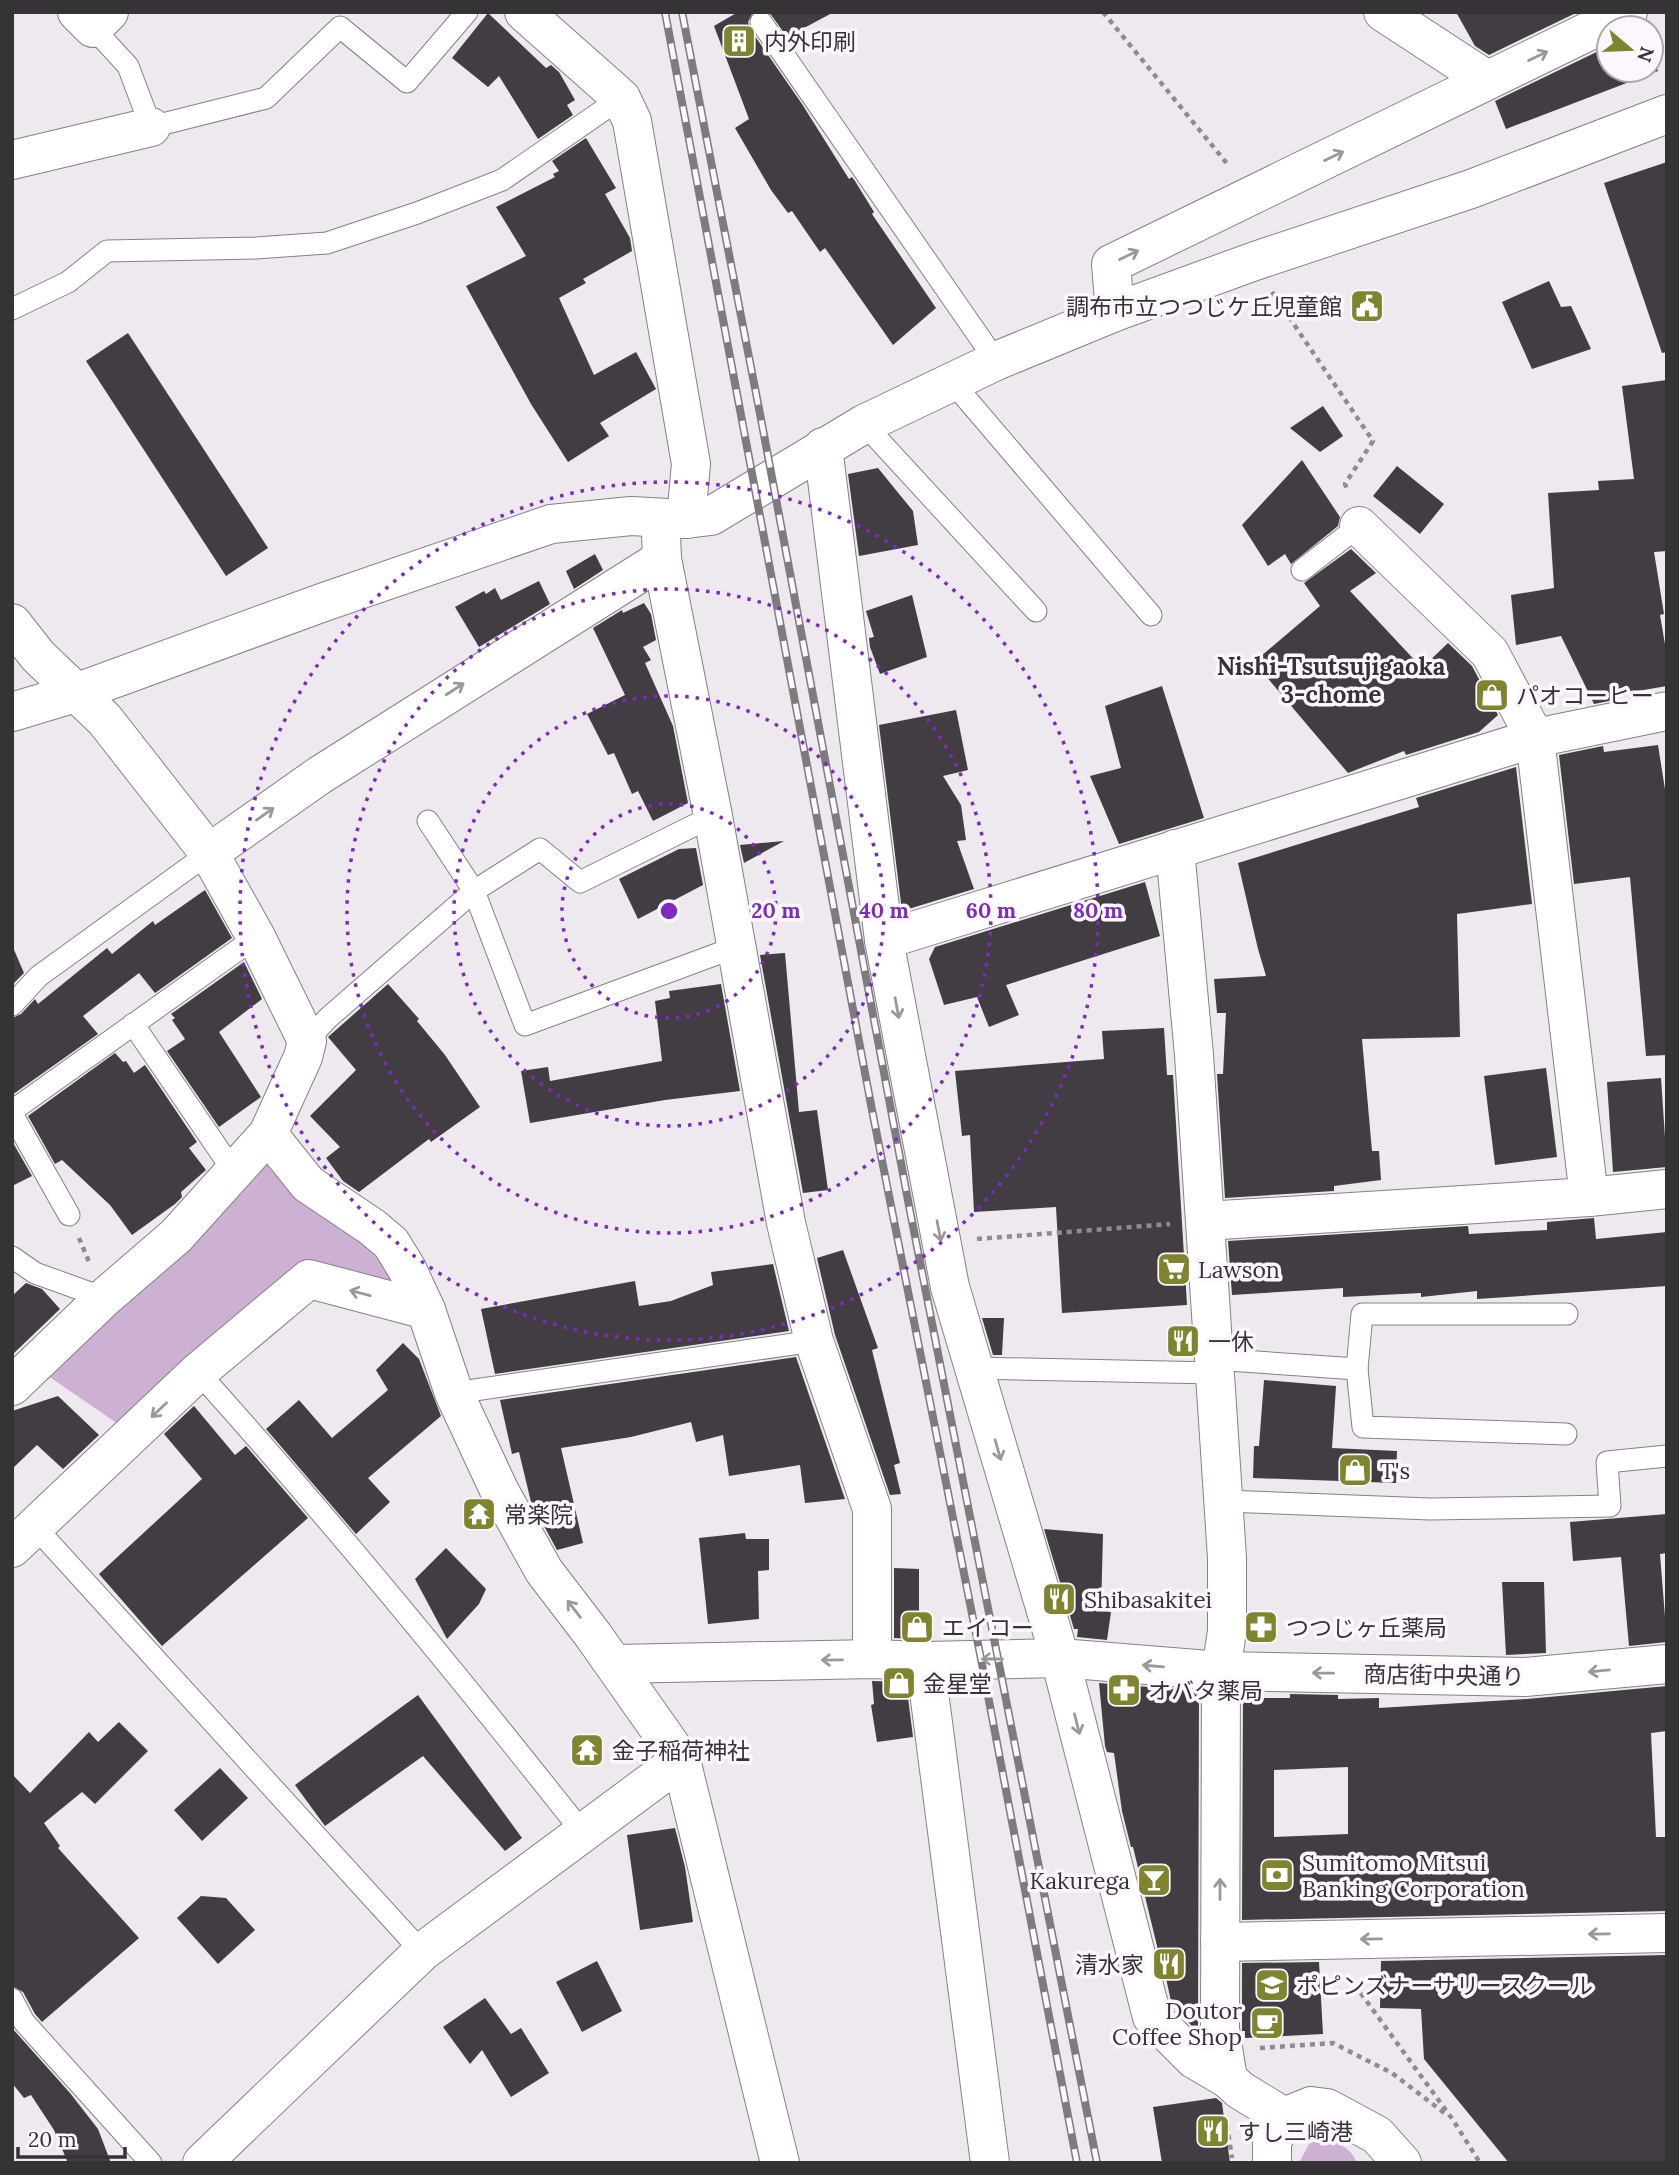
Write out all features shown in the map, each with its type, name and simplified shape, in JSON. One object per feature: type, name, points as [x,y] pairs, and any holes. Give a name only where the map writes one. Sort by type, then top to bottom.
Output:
[{"type":"street","points":[[524,12],[621,98],[632,121],[691,464],[662,559],[713,816],[786,1223],[814,1341],[872,1508],[872,1659]]},
{"type":"street","points":[[1383,12],[1487,80]]},
{"type":"street","points":[[1115,312],[1111,264],[1628,12]]},
{"type":"street","points":[[12,712],[75,693],[324,602],[551,524],[631,516],[711,516],[864,424],[996,362],[1115,312],[1255,261],[1471,188],[1667,114]]},
{"type":"street","points":[[12,159],[151,127]]},
{"type":"street","points":[[824,447],[884,940],[950,1287],[1060,1658],[1152,2017],[1194,2059],[1241,2070]]},
{"type":"street","points":[[1359,526],[1490,653],[1535,738],[1589,1197]]},
{"type":"street","points":[[209,853],[320,775],[662,559]]},
{"type":"street","points":[[12,623],[38,656],[105,720],[209,853],[256,937],[307,1041],[303,1057],[268,1134],[176,1236],[104,1298],[12,1385]]},
{"type":"street","points":[[884,940],[1535,738],[1667,711]]},
{"type":"street","points":[[1175,849],[1194,1055],[1224,1501],[1227,1632],[1221,1671],[1220,2029],[1241,2070],[1241,2090],[1284,2117]]},
{"type":"street","points":[[268,1134],[308,1184],[391,1243],[407,1269],[426,1310],[454,1393],[500,1492],[544,1571],[681,1759],[780,2163]]},
{"type":"street","points":[[1205,1221],[1589,1197],[1667,1189]]},
{"type":"street","points":[[24,1538],[198,1372],[309,1279],[426,1310]]},
{"type":"street","name":"商店街中央通り","points":[[614,1664],[1060,1658],[1221,1671],[1525,1676],[1667,1664]]},
{"type":"street","points":[[925,1661],[990,2163]]},
{"type":"street","points":[[202,2163],[422,1952],[681,1759]]},
{"type":"street","points":[[1220,1942],[1667,1933]]},
{"type":"street","points":[[1272,2163],[1272,2142],[1284,2117],[1311,2106],[1327,2108],[1377,2135],[1402,2163]]},
{"type":"lane","points":[[93,18],[128,66],[151,127],[266,98],[340,27],[407,82],[467,12]]},
{"type":"lane","points":[[761,22],[996,362]]},
{"type":"lane","points":[[12,309],[68,282],[107,251],[256,248],[327,243],[417,213],[502,180],[621,98]]},
{"type":"lane","points":[[953,383],[1151,615]]},
{"type":"lane","points":[[864,424],[1036,611]]},
{"type":"lane","points":[[1302,570],[1359,526]]},
{"type":"lane","points":[[307,1041],[328,1018],[474,891],[540,849],[580,882],[713,816]]},
{"type":"lane","points":[[428,821],[474,891],[525,1026],[736,947]]},
{"type":"lane","points":[[12,1005],[39,976],[209,853]]},
{"type":"lane","points":[[69,1215],[12,1112],[256,937]]},
{"type":"lane","points":[[133,1024],[234,1172]]},
{"type":"lane","points":[[12,1257],[35,1273],[104,1298]]},
{"type":"lane","points":[[1566,1434],[1363,1427],[1357,1369],[1362,1314],[1567,1314]]},
{"type":"lane","points":[[454,1393],[814,1341]]},
{"type":"lane","points":[[974,1368],[1213,1366],[1357,1369]]},
{"type":"lane","points":[[198,1372],[295,1480],[583,1833]]},
{"type":"lane","points":[[1224,1501],[1430,1509],[1610,1506],[1607,1462],[1667,1456]]},
{"type":"lane","points":[[24,1538],[422,1952]]},
{"type":"lane","points":[[12,1999],[24,2022],[151,2163]]},
{"type":"path","points":[[1103,12],[1252,195]]},
{"type":"path","points":[[1255,261],[1279,306],[1373,441],[1345,484],[1359,526]]},
{"type":"path","points":[[69,1215],[104,1298]]},
{"type":"path","points":[[941,1242],[1205,1221]]},
{"type":"path","points":[[1322,1940],[1453,2120],[1480,2163]]},
{"type":"path","points":[[1241,2070],[1260,2048],[1333,2043],[1392,2073],[1453,2120]]},
{"type":"path","points":[[1227,2124],[1233,2163]]},
{"type":"shaded area","points":[[264,1161],[400,1274],[385,1290],[304,1266],[121,1426],[41,1371],[167,1270]]},
{"type":"shaded area","points":[[1317,2140],[1340,2144],[1356,2161],[1299,2163],[1309,2144]]},
{"type":"building","points":[[738,12],[753,12],[748,22],[750,29],[849,179],[852,177],[855,181],[874,212],[872,214],[936,308],[893,345],[825,248],[820,252],[792,211],[788,213],[771,190],[735,128],[749,119],[714,26]]},
{"type":"building","points":[[769,12],[834,12],[787,37]]},
{"type":"building","points":[[1456,12],[1578,12],[1489,55],[1475,46]]},
{"type":"building","points":[[488,13],[546,68],[551,65],[559,72],[575,100],[567,105],[573,115],[538,139],[499,76],[488,87],[452,58]]},
{"type":"building","points":[[1595,53],[1595,84],[1624,84],[1506,129],[1495,101]]},
{"type":"building","points":[[586,138],[616,188],[605,194],[630,238],[632,251],[583,279],[586,283],[559,298],[594,375],[636,352],[656,389],[600,423],[609,436],[568,462],[531,404],[466,286],[526,256],[496,207],[555,177],[553,174],[559,171],[552,161]]},
{"type":"building","points":[[1667,162],[1667,352],[1662,353],[1604,183]]},
{"type":"building","points":[[1549,281],[1561,307],[1571,306],[1591,349],[1532,369],[1502,302]]},
{"type":"building","points":[[128,333],[268,548],[226,576],[86,361]]},
{"type":"building","points":[[1667,380],[1667,551],[1654,552],[1664,614],[1660,615],[1667,656],[1667,686],[1626,693],[1594,704],[1561,636],[1516,645],[1511,595],[1554,588],[1548,493],[1599,490],[1598,481],[1634,479],[1622,386]]},
{"type":"building","points":[[1323,406],[1343,436],[1320,452],[1290,428]]},
{"type":"building","points":[[1302,460],[1340,517],[1338,526],[1291,564],[1285,554],[1268,566],[1242,525]]},
{"type":"building","points":[[1397,466],[1444,504],[1420,534],[1373,496]]},
{"type":"building","points":[[878,468],[913,511],[918,545],[859,556],[848,474]]},
{"type":"building","points":[[1351,549],[1376,573],[1350,591],[1422,668],[1448,643],[1472,666],[1498,715],[1479,732],[1406,755],[1404,751],[1348,773],[1254,662],[1320,606],[1304,583]]},
{"type":"building","points":[[595,554],[603,570],[574,589],[566,571]]},
{"type":"building","points":[[539,581],[550,604],[479,647],[455,607],[495,588],[501,600]]},
{"type":"building","points":[[912,595],[927,657],[880,674],[870,647],[869,638],[874,637],[866,611]]},
{"type":"building","points":[[644,603],[651,614],[656,640],[643,647],[651,660],[645,663],[673,726],[688,803],[653,821],[638,791],[632,794],[614,753],[608,755],[587,714],[625,695],[593,628],[622,610],[623,613]]},
{"type":"building","points":[[1162,686],[1204,818],[1119,844],[1090,776],[1121,768],[1105,706]]},
{"type":"building","points":[[956,710],[968,770],[943,776],[961,805],[966,840],[957,841],[974,889],[902,911],[879,725]]},
{"type":"building","points":[[1658,745],[1667,802],[1667,1055],[1646,1056],[1630,877],[1574,884],[1559,755],[1603,746],[1604,752]]},
{"type":"building","points":[[1516,767],[1532,904],[1457,914],[1460,1037],[1362,1039],[1372,1151],[1379,1151],[1381,1180],[1334,1186],[1334,1191],[1225,1198],[1217,1074],[1223,1074],[1226,1013],[1217,1013],[1214,979],[1266,976],[1238,863],[1419,807],[1416,798]]},
{"type":"building","points":[[784,841],[744,863],[740,845]]},
{"type":"building","points":[[696,848],[703,885],[638,919],[619,879],[679,849]]},
{"type":"building","points":[[1145,882],[1160,936],[1006,985],[1019,1015],[989,1027],[977,997],[944,1005],[929,959],[935,947]]},
{"type":"building","points":[[205,890],[232,938],[155,993],[139,973],[83,1016],[98,1034],[12,1095],[12,1018],[21,1014],[35,999],[38,1004],[107,948],[112,954],[153,921],[155,925]]},
{"type":"building","points":[[12,945],[24,973],[12,985]]},
{"type":"building","points":[[785,953],[799,1112],[817,1110],[828,1190],[803,1193],[760,955]]},
{"type":"building","points":[[244,962],[262,999],[219,1032],[261,1097],[219,1127],[167,1051],[185,1039],[171,1014]]},
{"type":"building","points":[[388,984],[419,1019],[417,1021],[445,1055],[480,1107],[431,1142],[429,1139],[359,1192],[343,1181],[326,1158],[340,1147],[310,1116],[356,1070],[328,1037]]},
{"type":"building","points":[[721,984],[740,1091],[665,1100],[530,1123],[521,1071],[548,1067],[550,1081],[662,1061],[655,1001],[670,998],[669,991]]},
{"type":"building","points":[[1164,1028],[1167,1075],[1173,1075],[1187,1305],[1062,1313],[1056,1207],[974,1212],[970,1135],[962,1136],[955,1071],[1104,1059],[1102,1031]]},
{"type":"building","points":[[115,1053],[123,1062],[126,1061],[134,1073],[145,1065],[197,1142],[189,1148],[206,1170],[181,1192],[182,1197],[175,1204],[132,1235],[110,1205],[62,1160],[55,1164],[28,1116]]},
{"type":"building","points":[[1546,1068],[1557,1157],[1495,1165],[1484,1076]]},
{"type":"building","points":[[1661,1078],[1667,1167],[1613,1172],[1607,1082]]},
{"type":"building","points":[[12,1141],[32,1176],[12,1186]]},
{"type":"building","points":[[1594,1218],[1596,1239],[1667,1232],[1667,1286],[1477,1299],[1477,1291],[1421,1297],[1421,1293],[1343,1297],[1343,1288],[1232,1295],[1228,1241],[1468,1226],[1469,1234],[1547,1230],[1547,1222]]},
{"type":"building","points":[[843,1250],[878,1348],[872,1350],[900,1463],[894,1465],[901,1494],[890,1495],[835,1335],[817,1258]]},
{"type":"building","points":[[773,1264],[789,1331],[495,1374],[481,1309],[635,1281],[639,1306],[671,1301],[713,1285],[711,1272]]},
{"type":"building","points":[[26,1283],[42,1289],[60,1309],[12,1355],[12,1296]]},
{"type":"building","points":[[982,1318],[1004,1318],[1002,1355],[993,1355]]},
{"type":"building","points":[[403,1343],[419,1359],[441,1416],[368,1478],[390,1502],[356,1534],[266,1429],[299,1400],[332,1438],[388,1390],[376,1370]]},
{"type":"building","points":[[796,1357],[845,1499],[805,1503],[800,1465],[729,1476],[723,1435],[696,1442],[691,1422],[631,1437],[561,1448],[583,1543],[557,1550],[531,1502],[519,1452],[512,1454],[500,1400]]},
{"type":"building","points":[[1264,1380],[1336,1386],[1332,1448],[1397,1451],[1396,1483],[1253,1478],[1254,1446],[1259,1446]]},
{"type":"building","points":[[58,1396],[99,1435],[63,1469],[37,1445],[12,1469],[12,1411]]},
{"type":"building","points":[[194,1406],[235,1455],[246,1446],[308,1518],[162,1646],[99,1574],[202,1479],[164,1434]]},
{"type":"building","points":[[1667,1514],[1667,1553],[1660,1554],[1667,1642],[1629,1646],[1621,1557],[1573,1561],[1570,1522]]},
{"type":"building","points":[[1044,1529],[1103,1534],[1101,1610],[1111,1612],[1107,1640],[1077,1637],[1078,1629],[1074,1629]]},
{"type":"building","points":[[745,1533],[746,1539],[769,1539],[769,1570],[758,1571],[759,1619],[708,1624],[699,1538]]},
{"type":"building","points":[[446,1548],[486,1589],[479,1604],[447,1639],[415,1579]]},
{"type":"building","points":[[894,1568],[919,1569],[919,1639],[894,1638]]},
{"type":"building","points":[[1502,1582],[1544,1582],[1546,1653],[1506,1655]]},
{"type":"building","points":[[872,1681],[906,1682],[913,1737],[877,1742],[871,1705],[874,1704]]},
{"type":"building","points":[[1099,1683],[1199,1691],[1198,2032],[1172,2006],[1160,1950],[1122,1811],[1114,1753],[1107,1752],[1105,1746]]},
{"type":"building","points":[[1667,1686],[1667,1731],[1651,1733],[1656,1837],[1667,1837],[1667,1911],[1242,1920],[1243,1698],[1290,1698],[1290,1694],[1338,1695],[1338,1699],[1379,1698],[1379,1708],[1527,1699]],"holes":[[[1348,1767],[1348,1834],[1274,1837],[1274,1770]]]},
{"type":"building","points":[[418,1695],[522,1838],[505,1851],[423,1756],[325,1826],[295,1785]]},
{"type":"building","points":[[119,1722],[148,1751],[95,1804],[82,1792],[44,1823],[60,1846],[58,1848],[139,1938],[42,2022],[23,1992],[12,1986],[12,1774],[30,1793],[89,1732],[98,1742]]},
{"type":"building","points":[[220,1768],[248,1798],[202,1841],[174,1810]]},
{"type":"building","points":[[675,1828],[685,1867],[693,1922],[640,1930],[627,1835]]},
{"type":"building","points":[[201,1896],[226,1898],[255,1930],[218,1964],[177,1918]]},
{"type":"building","points":[[1667,1955],[1667,2163],[1509,2163],[1424,2059],[1421,2009],[1380,2008],[1381,1961]]},
{"type":"building","points":[[597,1961],[622,2011],[582,2032],[556,1982]]},
{"type":"building","points":[[1319,1962],[1323,2034],[1245,2038],[1245,2031],[1242,2031],[1242,1963]]},
{"type":"building","points":[[485,1998],[511,2034],[521,2028],[549,2073],[511,2097],[482,2050],[470,2064],[443,2027]]},
{"type":"building","points":[[12,2028],[98,2129],[111,2163],[68,2163],[54,2130],[31,2095],[24,2098],[12,2083]]},
{"type":"building","points":[[1216,2098],[1222,2103],[1230,2163],[1162,2163],[1153,2107]]},
{"type":"railway","points":[[665,12],[872,1110],[1077,2163]]},
{"type":"railway","points":[[682,12],[910,1211],[1097,2163]]},
{"type":"place","name":"内外印刷","points":[[739,41]]},
{"type":"place","name":"調布市立つつじケ丘児童館","points":[[1367,306]]},
{"type":"place","name":"パオコーヒー","points":[[1492,695]]},
{"type":"place","name":"Lawson","points":[[1174,1269]]},
{"type":"place","name":"一休","points":[[1183,1341]]},
{"type":"place","name":"T's","points":[[1355,1470]]},
{"type":"place","name":"常楽院","points":[[479,1514]]},
{"type":"place","name":"Shibasakitei","points":[[1059,1599]]},
{"type":"place","name":"エイコー","points":[[917,1627]]},
{"type":"place","name":"つつじヶ丘薬局","points":[[1261,1627]]},
{"type":"place","name":"金星堂","points":[[899,1683]]},
{"type":"place","name":"オバタ薬局","points":[[1124,1690]]},
{"type":"place","name":"金子稲荷神社","points":[[587,1750]]},
{"type":"place","name":"Sumitomo Mitsui Banking Corporation","points":[[1277,1875]]},
{"type":"place","name":"Kakurega","points":[[1154,1880]]},
{"type":"place","name":"清水家","points":[[1169,1964]]},
{"type":"place","name":"ポピンズナーサリースクール","points":[[1272,1985]]},
{"type":"place","name":"Doutor Coffee Shop","points":[[1267,2023]]},
{"type":"place","name":"すし三崎港","points":[[1213,2131]]},
{"type":"district","name":"Nishi-Tsutsujigaoka 3-chome","points":[[1331,680]]}]
